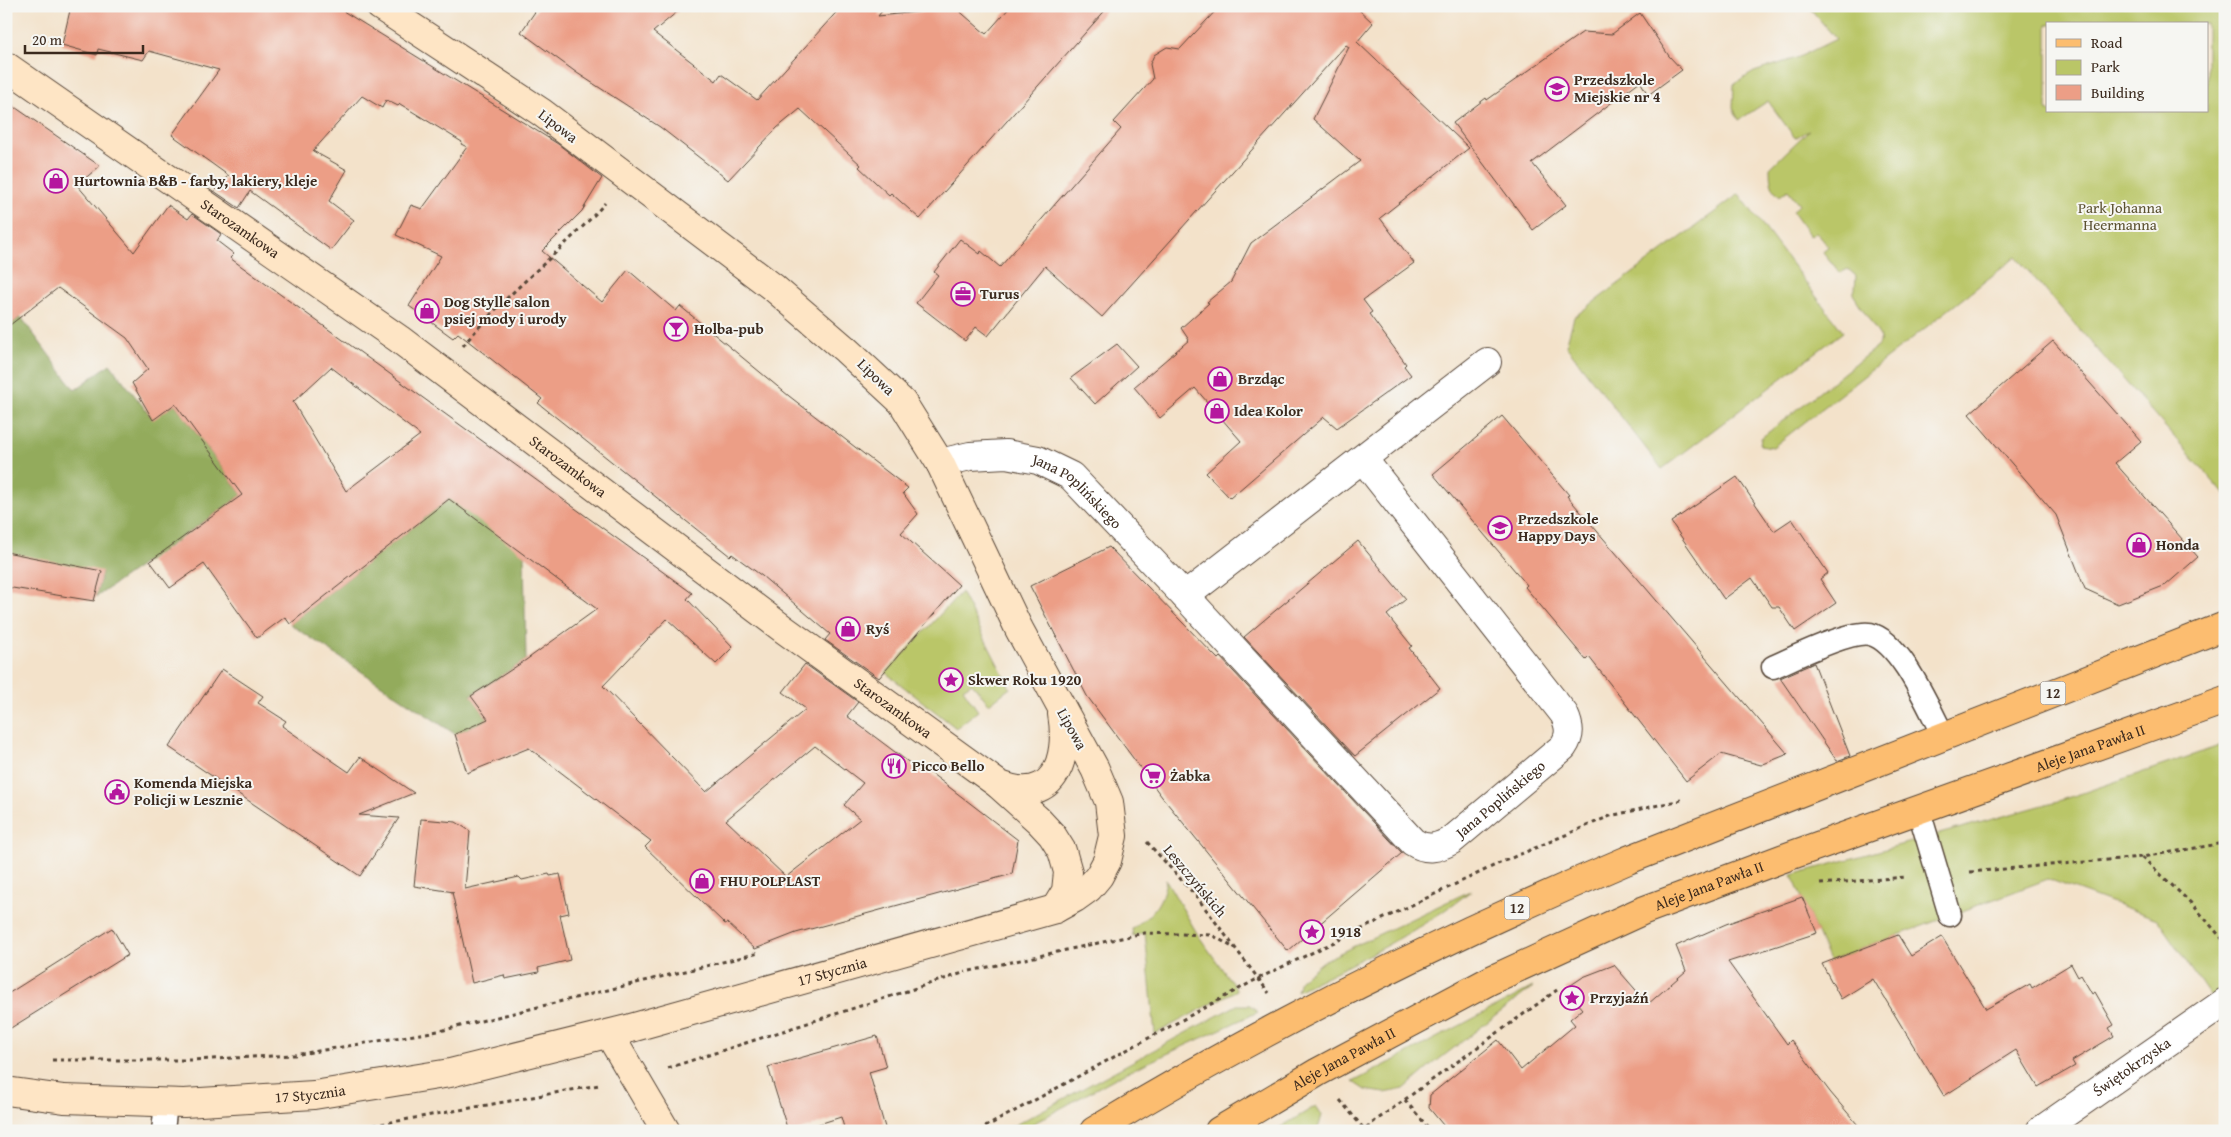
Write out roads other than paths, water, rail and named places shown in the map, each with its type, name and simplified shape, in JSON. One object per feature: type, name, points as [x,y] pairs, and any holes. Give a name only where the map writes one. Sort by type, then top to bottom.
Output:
[{"type":"main road","name":"12","points":[[1094,1131],[1288,1021],[1472,928],[1628,860],[2225,626]]},
{"type":"main road","name":"Aleje Jana Pawła II","points":[[1220,1131],[1318,1072],[1491,980],[1642,912],[1781,859],[2225,700]]},
{"type":"street","name":"Lipowa","points":[[380,6],[541,112],[774,288],[846,350],[902,402],[940,462],[1019,629],[1061,709],[1095,768],[1109,802],[1113,836],[1107,861],[1099,876],[1089,888],[1055,909]]},
{"type":"street","name":"Starozamkowa","points":[[6,66],[399,339],[782,628],[998,784],[1038,820],[1052,835],[1062,851],[1068,872],[1066,892],[1055,909]]},
{"type":"street","points":[[1185,596],[1487,362]]},
{"type":"street","name":"Jana Poplińskiego","points":[[940,462],[970,456],[1006,454],[1038,460],[1071,476],[1413,842],[1421,847],[1432,849],[1452,840],[1563,747],[1570,731],[1569,724],[1564,714],[1363,459]]},
{"type":"street","points":[[998,784],[1012,791],[1026,791],[1050,781],[1062,762],[1064,738],[1061,709]]},
{"type":"street","name":"17 Stycznia","points":[[6,1091],[64,1099],[184,1103],[324,1094],[450,1074],[609,1034],[1055,909]]},
{"type":"street","name":"Świętokrzyska","points":[[2040,1131],[2225,1002]]},
{"type":"street","points":[[609,1034],[666,1131]]},
{"type":"lane","points":[[1773,667],[1839,638],[1869,633],[1888,643],[1902,659],[1944,737]]},
{"type":"lane","points":[[1919,811],[1950,916]]},
{"type":"lane","points":[[163,1131],[166,1103]]},
{"type":"place","name":"Przedszkole Miejskie nr 4","points":[[1557,89]]},
{"type":"place","name":"Hurtownia B&B - farby, lakiery, kleje","points":[[56,181]]},
{"type":"place","name":"Turus","points":[[963,294]]},
{"type":"place","name":"Dog Stylle salon psiej mody i urody","points":[[427,311]]},
{"type":"place","name":"Holba-pub","points":[[676,329]]},
{"type":"place","name":"Brzdąc","points":[[1220,379]]},
{"type":"place","name":"Idea Kolor","points":[[1217,411]]},
{"type":"place","name":"Przedszkole Happy Days","points":[[1500,528]]},
{"type":"place","name":"Honda","points":[[2139,545]]},
{"type":"place","name":"Ryś","points":[[848,629]]},
{"type":"place","name":"Skwer Roku 1920","points":[[951,680]]},
{"type":"place","name":"Picco Bello","points":[[894,766]]},
{"type":"place","name":"Żabka","points":[[1153,776]]},
{"type":"place","name":"Komenda Miejska Policji w Lesznie","points":[[117,792]]},
{"type":"place","name":"FHU POLPLAST","points":[[702,881]]},
{"type":"place","name":"1918","points":[[1312,932]]},
{"type":"place","name":"Przyjaźń","points":[[1572,998]]},
{"type":"park label","name":"Park Johanna Heermanna","points":[[2120,216]]}]
